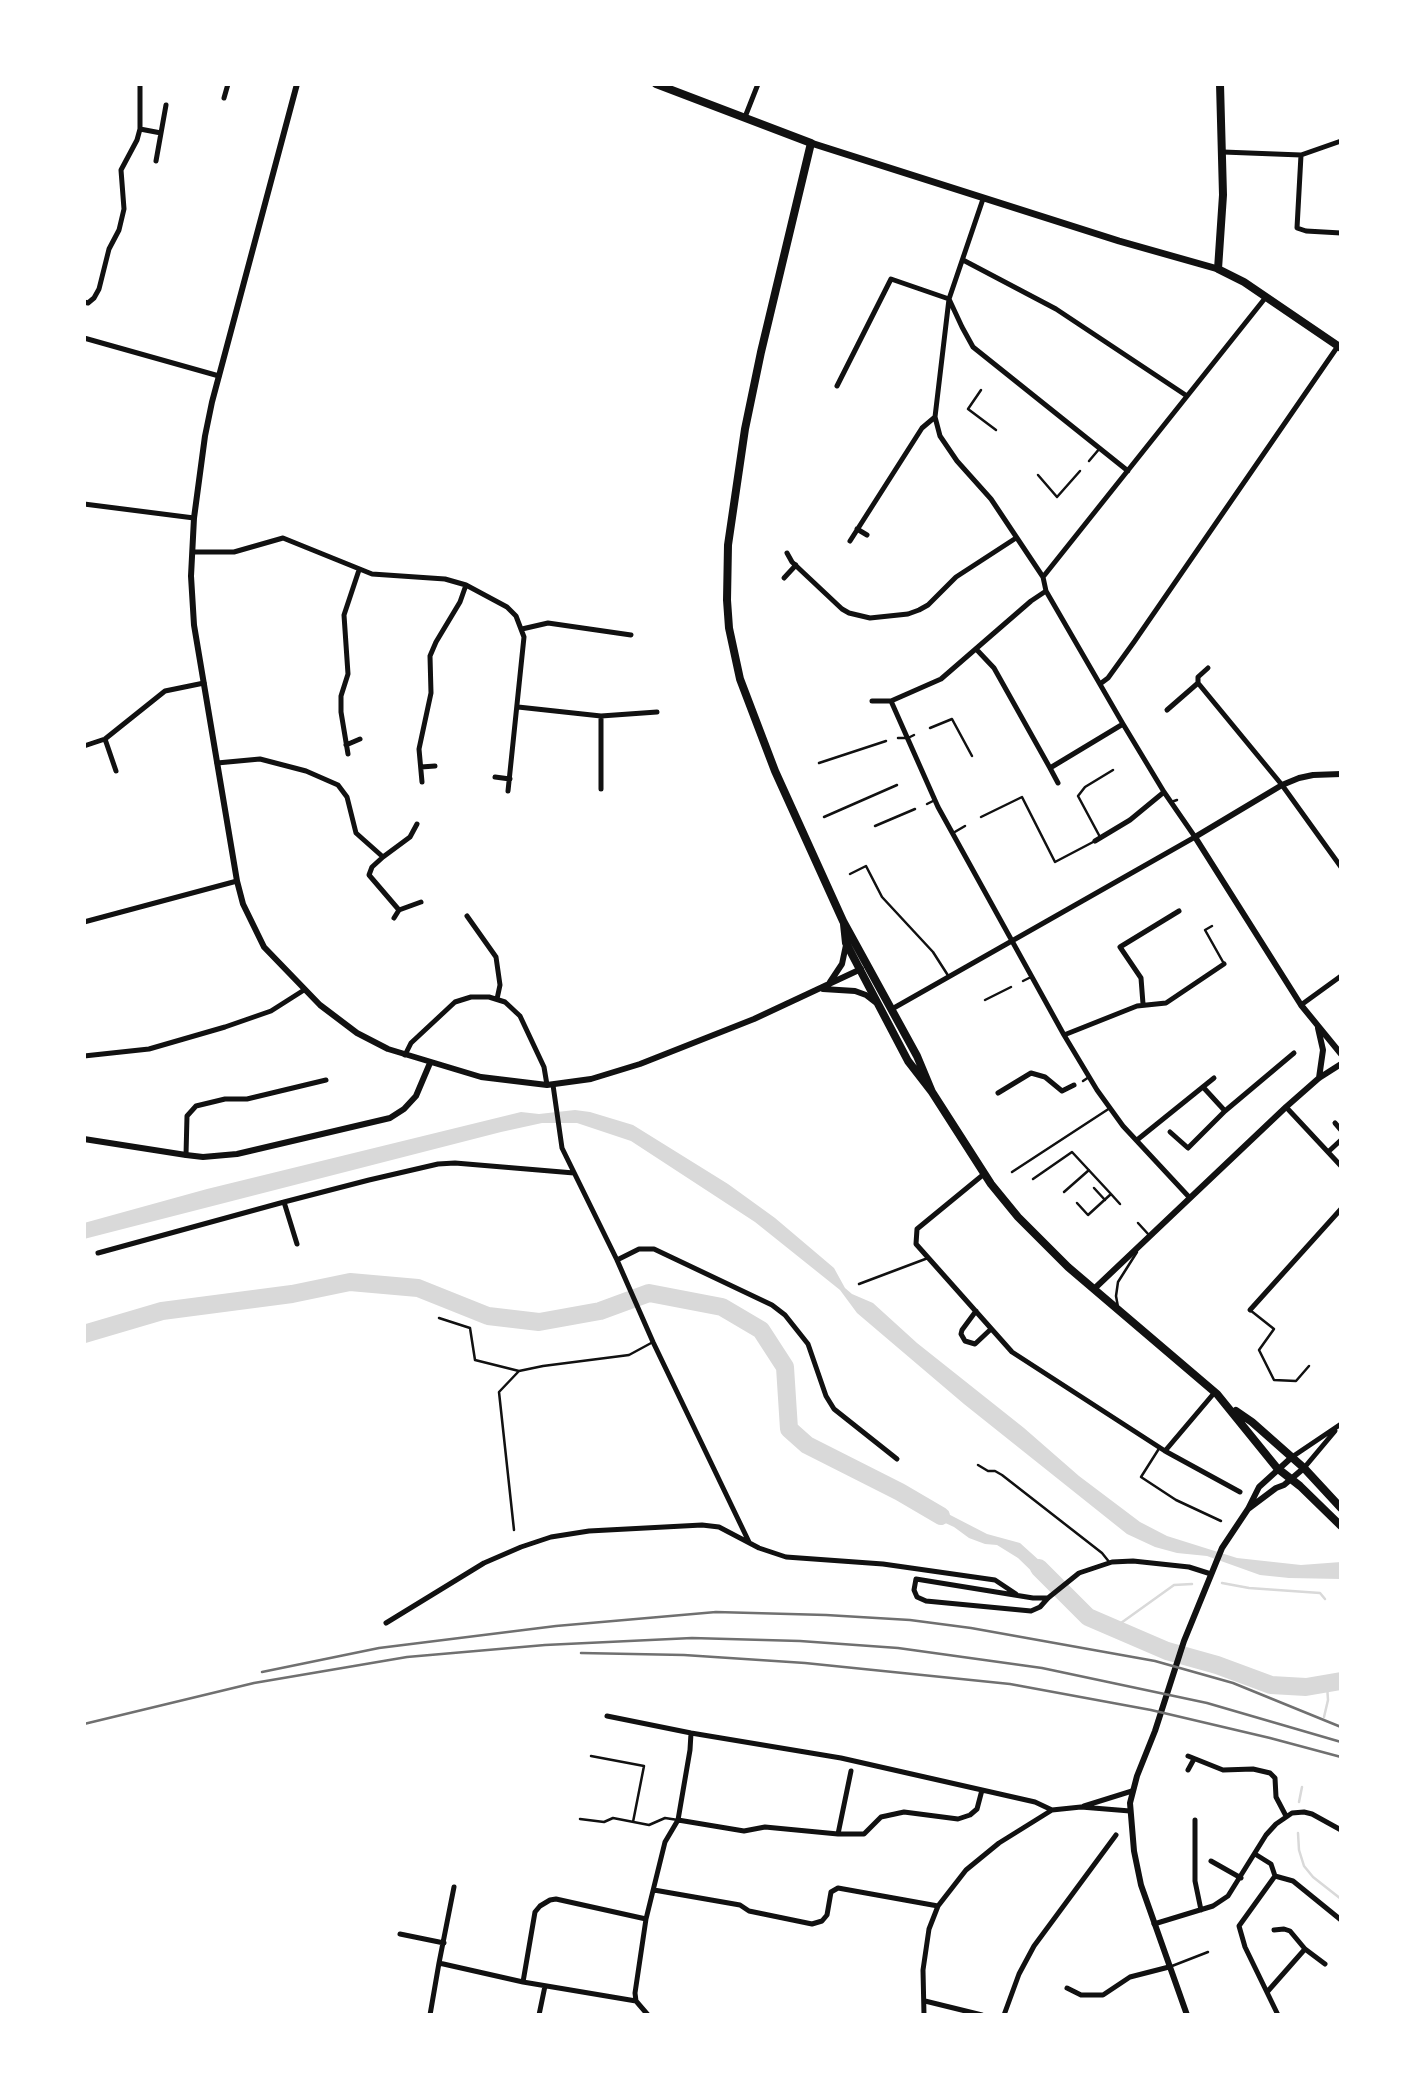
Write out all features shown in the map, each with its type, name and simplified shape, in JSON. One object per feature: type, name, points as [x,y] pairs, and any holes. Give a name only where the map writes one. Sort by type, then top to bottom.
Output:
[{"type":"main road","points":[[656,84],[811,143],[1218,269],[1266,297],[1339,347]]},
{"type":"main road","points":[[1218,269],[1223,152],[1220,84]]},
{"type":"main road","points":[[811,143],[761,352],[745,429],[729,533],[727,600],[734,656],[748,705],[775,771],[843,921],[917,1056],[932,1092]]},
{"type":"main road","points":[[843,921],[846,943],[908,1061],[932,1092],[981,1170],[1018,1217],[1094,1289],[1215,1392],[1230,1407],[1277,1468],[1341,1526]]},
{"type":"main road","points":[[1230,1407],[1252,1422],[1292,1457],[1341,1508]]},
{"type":"street","points":[[84,302],[88,303],[94,298],[103,277],[109,249],[119,230],[124,209],[121,170],[140,129],[140,84]]},
{"type":"street","points":[[224,98],[228,84]]},
{"type":"street","points":[[296,84],[219,376],[205,436],[194,518],[194,625],[237,881],[243,904],[264,947],[304,990],[357,1033],[405,1055],[481,1077],[550,1085],[591,1079],[640,1064],[744,1023],[869,965]]},
{"type":"street","points":[[745,117],[758,84]]},
{"type":"street","points":[[156,161],[166,105]]},
{"type":"street","points":[[140,129],[161,133]]},
{"type":"street","points":[[1223,152],[1301,155],[1341,141]]},
{"type":"street","points":[[1301,155],[1297,228],[1306,232],[1341,233]]},
{"type":"street","points":[[983,198],[949,299],[935,416],[940,436],[957,461],[991,499],[1043,577],[1046,591],[1164,792],[1174,801],[1301,1005],[1341,1054]]},
{"type":"street","points":[[962,260],[1056,309],[1187,396]]},
{"type":"street","points":[[837,386],[891,279],[949,299],[974,347],[1128,471]]},
{"type":"street","points":[[1043,577],[1266,297]]},
{"type":"street","points":[[84,338],[219,376]]},
{"type":"street","points":[[1100,684],[1108,678],[1134,642],[1339,347]]},
{"type":"street","points":[[850,541],[922,428],[935,416]]},
{"type":"street","points":[[84,504],[194,518]]},
{"type":"street","points":[[857,529],[867,535]]},
{"type":"street","points":[[193,552],[234,552],[282,538],[372,574],[445,579],[466,585],[507,607],[516,616],[522,629],[523,648],[508,791]]},
{"type":"street","points":[[787,553],[796,565],[849,613],[870,618],[908,614],[928,605],[956,577],[1016,538]]},
{"type":"street","points":[[784,578],[796,565]]},
{"type":"street","points":[[348,754],[341,712],[341,696],[348,674],[344,615],[359,570]]},
{"type":"street","points":[[422,782],[419,749],[431,693],[430,656],[460,602],[466,585]]},
{"type":"street","points":[[872,701],[891,701],[942,679],[1021,609],[1046,591]]},
{"type":"street","points":[[522,629],[548,623],[631,635]]},
{"type":"street","points":[[976,650],[994,668],[1058,783]]},
{"type":"street","points":[[1209,668],[1198,677],[1199,685],[1282,785],[1341,867]]},
{"type":"street","points":[[84,746],[105,739],[165,691],[204,683]]},
{"type":"street","points":[[1167,710],[1199,685]]},
{"type":"street","points":[[891,701],[911,737],[920,775],[1086,1079],[1189,1197]]},
{"type":"street","points":[[518,707],[601,716],[657,712]]},
{"type":"street","points":[[601,716],[601,789]]},
{"type":"street","points":[[1050,768],[1124,724]]},
{"type":"street","points":[[105,739],[116,771]]},
{"type":"street","points":[[346,745],[359,739]]},
{"type":"street","points":[[217,763],[260,759],[306,771],[338,785],[347,797],[356,834],[383,857]]},
{"type":"street","points":[[421,767],[435,766]]},
{"type":"street","points":[[892,1009],[1282,785],[1313,775],[1341,775]]},
{"type":"street","points":[[495,778],[510,779]]},
{"type":"street","points":[[1097,839],[1130,820],[1164,792]]},
{"type":"street","points":[[398,910],[369,876],[372,866],[410,837],[417,824]]},
{"type":"street","points":[[84,922],[237,881]]},
{"type":"street","points":[[394,918],[398,910],[421,902]]},
{"type":"street","points":[[1143,1004],[1141,978],[1121,947],[1179,911]]},
{"type":"street","points":[[467,916],[496,957],[500,985],[497,999]]},
{"type":"street","points":[[816,990],[832,980],[838,971],[846,943]]},
{"type":"street","points":[[1064,1035],[1143,1004],[1166,1003],[1224,964]]},
{"type":"street","points":[[1301,1005],[1341,976]]},
{"type":"street","points":[[1204,977],[1209,985]]},
{"type":"street","points":[[84,1056],[149,1049],[212,1031],[271,1011],[304,990]]},
{"type":"street","points":[[816,990],[855,991],[866,995],[878,1006]]},
{"type":"street","points":[[405,1055],[411,1043],[454,1002],[471,997],[497,999],[511,1006],[524,1023],[550,1085],[562,1148],[750,1544]]},
{"type":"street","points":[[1318,1027],[1323,1050],[1319,1078]]},
{"type":"street","points":[[1170,1132],[1188,1148],[1225,1111],[1294,1053]]},
{"type":"street","points":[[84,1139],[203,1157],[237,1154],[390,1118],[404,1109],[416,1096],[430,1063]]},
{"type":"street","points":[[1094,1289],[1286,1107],[1319,1078],[1341,1064]]},
{"type":"street","points":[[998,1093],[1031,1073],[1045,1077],[1062,1091],[1074,1085]]},
{"type":"street","points":[[1137,1140],[1214,1078]]},
{"type":"street","points":[[186,1155],[187,1116],[196,1106],[225,1099],[247,1099],[326,1080]]},
{"type":"street","points":[[1203,1087],[1225,1111]]},
{"type":"street","points":[[1286,1107],[1341,1166]]},
{"type":"street","points":[[1335,1123],[1341,1130]]},
{"type":"street","points":[[1328,1152],[1341,1140]]},
{"type":"street","points":[[98,1253],[284,1202],[438,1164],[476,1164],[574,1173]]},
{"type":"street","points":[[981,1170],[917,1229],[916,1244],[1012,1352],[1163,1449],[1240,1492]]},
{"type":"street","points":[[284,1202],[297,1244]]},
{"type":"street","points":[[1250,1310],[1341,1209]]},
{"type":"street","points":[[617,1260],[639,1249],[654,1249],[772,1305],[785,1315],[808,1344],[825,1396],[834,1409],[897,1459]]},
{"type":"street","points":[[976,1311],[962,1330],[965,1341],[975,1344],[991,1329]]},
{"type":"street","points":[[1163,1449],[1215,1392]]},
{"type":"street","points":[[1187,2015],[1136,1868],[1130,1811],[1132,1791],[1184,1641],[1222,1548],[1259,1487],[1277,1468],[1340,1425]]},
{"type":"street","points":[[1248,1509],[1304,1468],[1340,1425]]},
{"type":"street","points":[[386,1623],[484,1563],[521,1546],[551,1537],[589,1531],[702,1525],[719,1527],[770,1553],[795,1559],[883,1564],[995,1580],[1016,1594]]},
{"type":"street","points":[[1048,1598],[916,1579],[915,1594],[926,1601],[1031,1611],[1040,1607],[1075,1577],[1089,1569],[1110,1563],[1133,1561],[1189,1567],[1211,1574]]},
{"type":"street","points":[[607,1716],[841,1758],[1035,1802],[1052,1810]]},
{"type":"street","points":[[648,2015],[636,2001],[635,1993],[646,1919],[665,1842],[678,1820],[691,1733]]},
{"type":"street","points":[[1188,1770],[1191,1757],[1223,1770],[1253,1769],[1269,1773],[1275,1778],[1276,1797],[1286,1816]]},
{"type":"street","points":[[838,1834],[851,1771]]},
{"type":"street","points":[[678,1820],[744,1831],[765,1827],[864,1834],[881,1816],[904,1812],[958,1819],[970,1815],[977,1809],[982,1790]]},
{"type":"street","points":[[1081,1807],[1132,1791]]},
{"type":"street","points":[[924,2015],[925,1944],[938,1906],[955,1883],[981,1856],[1052,1810],[1081,1807],[1130,1811]]},
{"type":"street","points":[[1154,1924],[1201,1910],[1228,1896],[1270,1829],[1286,1816],[1309,1812],[1341,1830]]},
{"type":"street","points":[[1195,1820],[1195,1881],[1201,1910]]},
{"type":"street","points":[[1004,2015],[1019,1974],[1034,1946],[1116,1835]]},
{"type":"street","points":[[1255,1854],[1271,1864],[1275,1876]]},
{"type":"street","points":[[1211,1861],[1241,1878]]},
{"type":"street","points":[[1275,1876],[1293,1881],[1341,1920]]},
{"type":"street","points":[[1275,1876],[1239,1926],[1245,1947],[1278,2015]]},
{"type":"street","points":[[430,2015],[454,1887]]},
{"type":"street","points":[[654,1890],[740,1905],[749,1911],[812,1924],[822,1921],[827,1915],[831,1892],[838,1888],[938,1906]]},
{"type":"street","points":[[523,1982],[536,1912],[550,1900],[556,1899],[646,1919]]},
{"type":"street","points":[[1274,1930],[1287,1929],[1305,1949],[1325,1964]]},
{"type":"street","points":[[400,1934],[444,1943]]},
{"type":"street","points":[[1268,1992],[1305,1949]]},
{"type":"street","points":[[439,1963],[523,1982],[636,2001]]},
{"type":"street","points":[[1068,1988],[1082,1995],[1103,1995],[1130,1977],[1169,1967]]},
{"type":"street","points":[[539,2015],[545,1986]]},
{"type":"street","points":[[925,2001],[982,2015]]},
{"type":"lane","points":[[981,390],[968,410],[996,430]]},
{"type":"lane","points":[[1089,461],[1100,448]]},
{"type":"lane","points":[[1038,475],[1057,497],[1080,471]]},
{"type":"lane","points":[[930,728],[952,719],[972,756]]},
{"type":"lane","points":[[898,738],[911,737]]},
{"type":"lane","points":[[820,763],[886,741]]},
{"type":"lane","points":[[981,817],[1023,797],[1055,862],[1097,839],[1078,796],[1085,787],[1113,769]]},
{"type":"lane","points":[[824,817],[897,785]]},
{"type":"lane","points":[[927,804],[935,800]]},
{"type":"lane","points":[[875,826],[915,809]]},
{"type":"lane","points":[[953,833],[965,826]]},
{"type":"lane","points":[[850,874],[866,866],[882,897],[933,952],[949,977]]},
{"type":"lane","points":[[1213,926],[1205,930],[1224,964]]},
{"type":"lane","points":[[1023,981],[1031,977]]},
{"type":"lane","points":[[985,1000],[1011,987]]},
{"type":"lane","points":[[1012,1172],[1110,1108]]},
{"type":"lane","points":[[1033,1179],[1072,1152],[1120,1204]]},
{"type":"lane","points":[[1065,1192],[1088,1170]]},
{"type":"lane","points":[[1094,1188],[1105,1200]]},
{"type":"lane","points":[[1077,1203],[1088,1215],[1111,1194]]},
{"type":"lane","points":[[1118,1309],[1118,1282],[1148,1236],[1139,1223]]},
{"type":"lane","points":[[859,1284],[928,1258]]},
{"type":"lane","points":[[1250,1310],[1274,1329],[1259,1350],[1274,1380],[1296,1381],[1309,1366]]},
{"type":"lane","points":[[439,1318],[470,1328],[475,1360],[519,1371],[629,1355],[653,1342]]},
{"type":"lane","points":[[514,1530],[499,1392],[519,1371]]},
{"type":"lane","points":[[1163,1449],[1141,1477],[1176,1500],[1221,1521]]},
{"type":"lane","points":[[978,1465],[1002,1475],[1102,1553],[1110,1563]]},
{"type":"lane","points":[[591,1756],[644,1766],[633,1822]]},
{"type":"lane","points":[[580,1819],[604,1822],[612,1818],[649,1825],[665,1818],[678,1820]]},
{"type":"lane","points":[[1169,1967],[1208,1952]]},
{"type":"shaded area","points":[[575,1110],[633,1125],[728,1184],[775,1218],[834,1268],[845,1288],[852,1294],[873,1303],[917,1343],[1024,1428],[1079,1476],[1140,1522],[1167,1536],[1237,1558],[1301,1565],[1341,1562],[1341,1579],[1260,1575],[1207,1556],[1177,1553],[1155,1547],[1127,1534],[964,1404],[857,1313],[840,1290],[755,1222],[631,1141],[577,1123],[542,1123],[501,1132],[84,1239],[84,1223],[207,1189],[521,1112],[539,1114]]},
{"type":"shaded area","points":[[925,1502],[987,1534],[1020,1543],[1061,1580],[1050,1589],[1018,1558],[997,1545],[969,1538],[954,1527],[917,1510]]},
{"type":"waterway","points":[[84,1334],[162,1311],[292,1294],[350,1282],[418,1288],[488,1316],[539,1322],[600,1311],[649,1293],[722,1307],[761,1330],[785,1367],[789,1429],[807,1445],[941,1516]]},
{"type":"waterway","points":[[1039,1568],[1088,1617],[1167,1651],[1217,1665],[1271,1685],[1306,1687],[1341,1681]]},
{"type":"waterway","points":[[1222,1583],[1249,1588],[1320,1593],[1325,1599]]},
{"type":"waterway","points":[[1114,1628],[1174,1585],[1192,1584]]},
{"type":"waterway","points":[[1324,1717],[1328,1700],[1327,1685]]},
{"type":"waterway","points":[[1299,1802],[1302,1787]]},
{"type":"waterway","points":[[1298,1833],[1304,1866],[1313,1877],[1341,1899]]},
{"type":"railway","points":[[262,1672],[379,1648],[556,1626],[716,1612],[826,1615],[910,1620],[971,1628],[1155,1661],[1233,1683],[1341,1727]]},
{"type":"railway","points":[[84,1724],[254,1683],[407,1657],[545,1645],[692,1638],[800,1641],[898,1648],[1042,1668],[1207,1703],[1341,1742]]},
{"type":"railway","points":[[581,1653],[684,1655],[805,1663],[1010,1684],[1151,1710],[1341,1757]]}]
